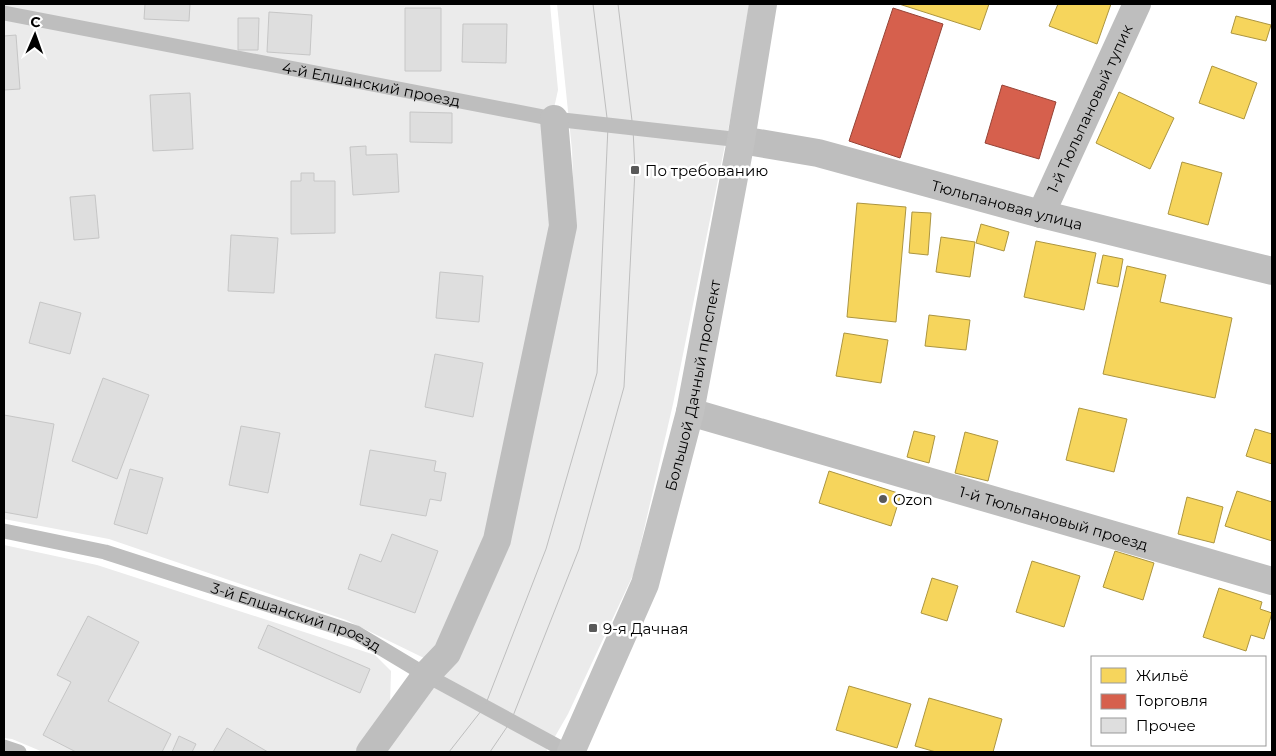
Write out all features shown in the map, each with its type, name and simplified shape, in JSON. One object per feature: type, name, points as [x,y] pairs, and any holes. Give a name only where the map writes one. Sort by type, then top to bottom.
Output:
[{"type":"main road","name":"Большой Дачный проспект","points":[[569,752],[645,584],[690,412],[741,140],[763,4]]},
{"type":"street","name":"1-й Тюльпановый тупик","points":[[1041,214],[1137,4]]},
{"type":"street","points":[[370,752],[426,675],[446,654],[497,540],[563,226],[554,119]]},
{"type":"street","name":"Тюльпановая улица","points":[[741,140],[818,153],[1041,214],[1272,271]]},
{"type":"street","name":"1-й Тюльпановый проезд","points":[[690,412],[1272,581]]},
{"type":"lane","name":"4-й Елшанский проезд","points":[[4,13],[554,119],[741,140]]},
{"type":"lane","name":"3-й Елшанский проезд","points":[[4,531],[105,552],[356,634],[426,675],[569,752]]},
{"type":"lane","points":[[4,747],[19,752]]},
{"type":"shaded area","points":[[4,4],[550,4],[558,90],[549,131],[554,228],[488,536],[447,637],[426,659],[346,620],[109,539],[4,519]]},
{"type":"shaded area","points":[[557,4],[749,4],[736,90],[673,404],[634,573],[568,714],[546,752],[383,752],[455,659],[574,204],[572,150]]},
{"type":"shaded area","points":[[4,545],[97,565],[375,655],[391,671],[390,705],[357,752],[43,752],[12,739],[4,738]]},
{"type":"building: Жильё","points":[[899,4],[989,4],[980,30]]},
{"type":"building: Жильё","points":[[1058,4],[1111,4],[1097,44],[1049,26]]},
{"type":"building: Жильё","points":[[1236,16],[1271,25],[1266,41],[1231,33]]},
{"type":"building: Жильё","points":[[1212,66],[1257,83],[1244,119],[1199,103]]},
{"type":"building: Жильё","points":[[1119,92],[1174,118],[1150,169],[1096,143]]},
{"type":"building: Жильё","points":[[1182,162],[1222,173],[1208,225],[1168,214]]},
{"type":"building: Жильё","points":[[857,203],[906,207],[896,322],[847,317]]},
{"type":"building: Жильё","points":[[912,212],[931,213],[928,255],[909,253]]},
{"type":"building: Жильё","points":[[981,224],[1009,232],[1004,251],[976,243]]},
{"type":"building: Жильё","points":[[941,237],[975,242],[970,277],[936,272]]},
{"type":"building: Жильё","points":[[1036,241],[1096,253],[1084,310],[1024,297]]},
{"type":"building: Жильё","points":[[1103,255],[1123,259],[1118,287],[1097,283]]},
{"type":"building: Жильё","points":[[1127,266],[1166,275],[1160,302],[1232,318],[1215,398],[1103,374]]},
{"type":"building: Жильё","points":[[929,315],[970,320],[966,350],[925,346]]},
{"type":"building: Жильё","points":[[844,333],[888,340],[881,383],[836,376]]},
{"type":"building: Жильё","points":[[1079,408],[1127,419],[1114,472],[1066,460]]},
{"type":"building: Жильё","points":[[1255,429],[1272,434],[1272,464],[1246,456]]},
{"type":"building: Жильё","points":[[914,431],[935,436],[929,463],[907,457]]},
{"type":"building: Жильё","points":[[965,432],[998,441],[988,481],[955,473]]},
{"type":"building: Жильё","points":[[829,471],[901,494],[891,526],[819,503]]},
{"type":"building: Жильё","points":[[1237,491],[1272,502],[1272,541],[1225,526]]},
{"type":"building: Жильё","points":[[1187,497],[1223,507],[1214,543],[1178,534]]},
{"type":"building: Жильё","points":[[1115,551],[1154,563],[1143,600],[1103,587]]},
{"type":"building: Жильё","points":[[1032,561],[1080,576],[1064,627],[1016,612]]},
{"type":"building: Жильё","points":[[932,578],[958,586],[947,621],[921,613]]},
{"type":"building: Жильё","points":[[1219,588],[1262,602],[1260,609],[1272,613],[1264,639],[1251,635],[1246,651],[1203,637]]},
{"type":"building: Жильё","points":[[849,686],[911,704],[897,748],[836,730]]},
{"type":"building: Жильё","points":[[929,698],[1002,719],[993,752],[936,752],[915,746]]},
{"type":"building: Торговля","points":[[893,8],[943,24],[900,158],[849,141]]},
{"type":"building: Торговля","points":[[1002,85],[1056,102],[1039,159],[985,143]]},
{"type":"building: Прочее","points":[[145,4],[190,4],[189,21],[144,19]]},
{"type":"building: Прочее","points":[[405,8],[441,8],[441,71],[405,71]]},
{"type":"building: Прочее","points":[[269,12],[312,15],[310,55],[267,52]]},
{"type":"building: Прочее","points":[[238,18],[259,18],[258,50],[238,50]]},
{"type":"building: Прочее","points":[[463,24],[507,24],[506,63],[462,62]]},
{"type":"building: Прочее","points":[[16,35],[20,89],[4,90],[4,36]]},
{"type":"building: Прочее","points":[[190,93],[193,149],[153,151],[150,95]]},
{"type":"building: Прочее","points":[[410,112],[452,113],[452,143],[410,142]]},
{"type":"building: Прочее","points":[[366,146],[366,155],[397,154],[399,192],[353,195],[350,147]]},
{"type":"building: Прочее","points":[[301,173],[314,173],[314,181],[335,181],[335,233],[291,234],[291,181],[301,181]]},
{"type":"building: Прочее","points":[[95,195],[99,238],[74,240],[70,197]]},
{"type":"building: Прочее","points":[[231,235],[278,238],[274,293],[228,291]]},
{"type":"building: Прочее","points":[[440,272],[483,276],[479,322],[436,318]]},
{"type":"building: Прочее","points":[[40,302],[81,313],[70,354],[29,343]]},
{"type":"building: Прочее","points":[[435,354],[483,363],[473,417],[425,407]]},
{"type":"building: Прочее","points":[[103,378],[149,395],[117,479],[72,461]]},
{"type":"building: Прочее","points":[[4,415],[54,424],[37,518],[4,512]]},
{"type":"building: Прочее","points":[[241,426],[280,433],[268,493],[229,485]]},
{"type":"building: Прочее","points":[[370,450],[436,461],[434,471],[446,473],[441,501],[430,499],[426,516],[360,505]]},
{"type":"building: Прочее","points":[[130,469],[163,478],[147,534],[114,524]]},
{"type":"building: Прочее","points":[[392,534],[438,551],[415,613],[348,589],[360,554],[381,562]]},
{"type":"building: Прочее","points":[[88,616],[139,642],[108,701],[171,734],[162,752],[76,752],[43,735],[71,682],[57,675]]},
{"type":"building: Прочее","points":[[268,625],[370,669],[360,693],[258,648]]},
{"type":"building: Прочее","points":[[227,728],[268,752],[213,752]]},
{"type":"building: Прочее","points":[[179,736],[196,744],[192,752],[172,752]]},
{"type":"tram line","points":[[449,752],[485,706],[546,549],[597,373],[608,126],[593,4]]},
{"type":"tram line","points":[[490,752],[511,721],[579,549],[624,387],[635,170],[633,129],[618,4]]},
{"type":"place","name":"По требованию","points":[[635,170]]},
{"type":"place","name":"Ozon","points":[[883,499]]},
{"type":"place","name":"9-я Дачная","points":[[593,628]]}]
